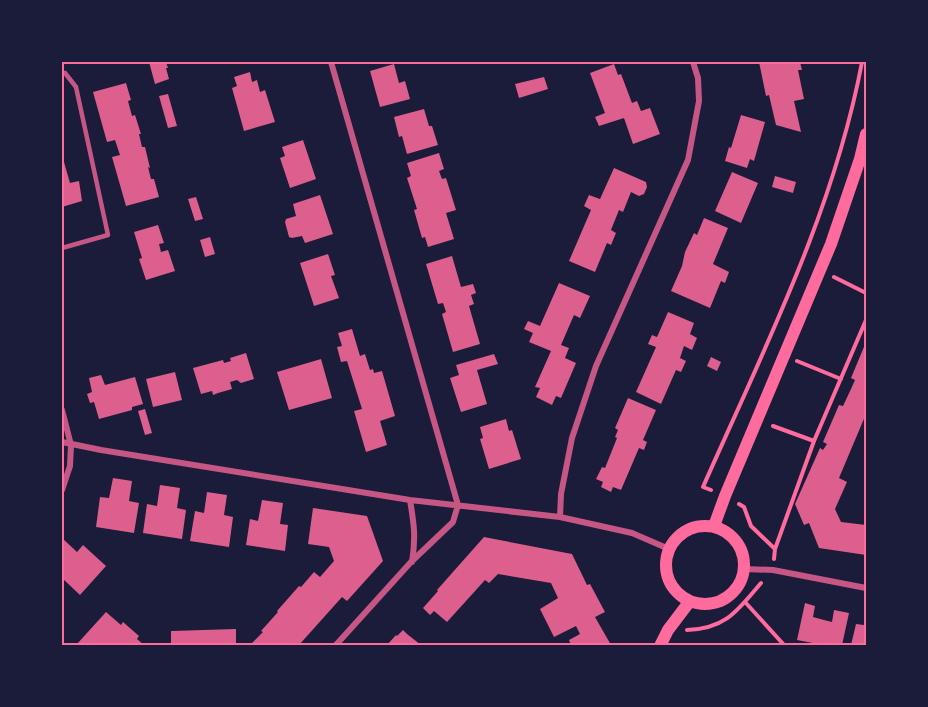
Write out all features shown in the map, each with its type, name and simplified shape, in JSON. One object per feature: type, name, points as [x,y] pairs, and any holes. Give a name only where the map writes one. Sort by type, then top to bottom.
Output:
[{"type":"main road","points":[[714,526],[831,244],[863,155],[867,134]]},
{"type":"main road","points":[[714,526],[734,538],[740,547],[744,569],[734,591],[714,603],[701,604],[690,601],[675,590],[666,573],[666,561],[674,539],[692,527],[714,526]]},
{"type":"main road","points":[[660,645],[668,630],[690,601]]},
{"type":"street","points":[[331,62],[458,505],[453,522],[411,562],[335,645]]},
{"type":"street","points":[[560,517],[561,494],[572,438],[596,366],[688,160],[699,101],[698,78],[693,62]]},
{"type":"street","points":[[62,410],[71,445],[70,466],[62,490]]},
{"type":"street","points":[[62,442],[410,500],[560,517],[632,533],[669,549]]},
{"type":"street","points":[[410,500],[415,529],[411,562]]},
{"type":"street","points":[[744,569],[773,570],[867,588]]},
{"type":"lane","points":[[62,248],[108,235],[76,87],[64,73]]},
{"type":"path","points":[[775,549],[751,526],[744,507],[703,487],[811,241],[832,179],[862,62]]},
{"type":"path","points":[[820,271],[867,293]]},
{"type":"path","points":[[668,630],[702,629],[726,620],[773,570],[775,549],[814,441],[867,320]]},
{"type":"path","points":[[784,356],[841,379]]},
{"type":"path","points":[[757,420],[814,441]]},
{"type":"path","points":[[745,602],[785,645]]},
{"type":"building","points":[[149,62],[166,62],[169,79],[155,84]]},
{"type":"building","points":[[759,62],[800,62],[802,70],[798,70],[804,99],[794,101],[801,132],[776,125],[769,95],[766,96]]},
{"type":"building","points":[[394,64],[399,83],[405,81],[410,99],[380,107],[370,71]]},
{"type":"building","points":[[614,64],[618,75],[621,74],[632,103],[637,101],[641,111],[650,108],[660,134],[633,144],[624,118],[599,126],[595,117],[605,113],[590,73]]},
{"type":"building","points":[[250,72],[252,82],[257,80],[260,92],[265,90],[275,122],[244,131],[232,88],[237,86],[234,77]]},
{"type":"building","points":[[544,77],[548,89],[519,98],[515,84]]},
{"type":"building","points":[[126,83],[131,100],[128,101],[132,116],[135,115],[141,134],[139,134],[142,147],[145,147],[151,179],[154,179],[159,197],[126,206],[112,157],[120,155],[115,140],[107,142],[93,92]]},
{"type":"building","points":[[168,94],[177,126],[168,128],[159,96]]},
{"type":"building","points":[[424,109],[438,145],[407,154],[402,136],[399,137],[394,117]]},
{"type":"building","points":[[741,115],[765,122],[754,161],[750,159],[747,168],[725,161]]},
{"type":"building","points":[[303,140],[316,179],[290,188],[280,158],[285,156],[282,147]]},
{"type":"building","points":[[439,153],[444,169],[439,171],[442,179],[446,178],[456,210],[446,213],[454,239],[428,247],[425,237],[422,238],[414,210],[417,209],[407,178],[411,176],[407,163]]},
{"type":"building","points":[[62,155],[70,183],[79,181],[82,201],[62,207]]},
{"type":"building","points":[[614,168],[646,182],[647,187],[644,194],[639,196],[631,192],[623,212],[619,210],[611,230],[616,233],[611,245],[607,243],[595,272],[569,261],[591,210],[584,206],[589,195],[600,199]]},
{"type":"building","points":[[732,172],[758,183],[741,223],[715,211]]},
{"type":"building","points":[[775,176],[796,182],[793,193],[772,187]]},
{"type":"building","points":[[320,195],[333,234],[305,243],[302,236],[289,237],[285,222],[286,219],[296,216],[293,204]]},
{"type":"building","points":[[196,197],[203,219],[195,221],[188,199]]},
{"type":"building","points":[[704,218],[728,228],[713,264],[729,272],[725,283],[721,281],[710,308],[671,291],[682,266],[685,252],[694,233],[697,235]]},
{"type":"building","points":[[158,225],[164,243],[159,244],[161,252],[168,250],[175,271],[146,280],[134,232]]},
{"type":"building","points":[[210,237],[215,254],[205,257],[200,240]]},
{"type":"building","points":[[328,254],[335,275],[331,276],[339,298],[314,306],[300,263]]},
{"type":"building","points":[[452,256],[461,287],[473,284],[476,293],[471,295],[474,304],[469,306],[480,344],[453,352],[442,314],[446,312],[443,303],[438,304],[426,264]]},
{"type":"building","points":[[559,283],[590,296],[580,318],[574,315],[561,345],[569,348],[565,358],[576,363],[561,398],[556,396],[552,405],[536,397],[540,388],[535,387],[551,351],[529,342],[533,333],[524,329],[528,321],[540,326]]},
{"type":"building","points":[[668,312],[694,323],[690,334],[697,338],[692,350],[684,346],[680,358],[686,361],[681,372],[676,370],[661,404],[636,392],[656,347],[648,344],[652,335],[657,337]]},
{"type":"building","points":[[352,329],[360,356],[365,354],[370,370],[373,369],[374,373],[382,371],[395,416],[380,421],[387,445],[366,452],[354,411],[362,409],[347,361],[341,362],[337,347],[342,346],[338,333]]},
{"type":"building","points":[[866,342],[866,414],[839,478],[847,482],[835,509],[841,522],[866,525],[866,555],[819,548],[809,523],[804,525],[795,504],[820,448],[823,450],[827,444],[823,442],[839,405],[843,406],[855,380],[851,378]]},
{"type":"building","points":[[246,353],[254,379],[241,383],[237,380],[230,382],[232,389],[213,395],[212,391],[201,394],[193,368],[223,360],[224,363],[231,361],[230,358]]},
{"type":"building","points":[[494,354],[498,364],[477,370],[487,404],[461,412],[450,378],[459,375],[456,365]]},
{"type":"building","points":[[711,357],[721,362],[717,371],[707,366]]},
{"type":"building","points":[[321,359],[332,398],[289,410],[277,372]]},
{"type":"building","points":[[175,372],[182,400],[153,407],[146,379]]},
{"type":"building","points":[[101,375],[105,385],[135,377],[143,404],[132,407],[132,410],[99,419],[94,402],[90,403],[87,394],[92,392],[89,378]]},
{"type":"building","points":[[628,398],[656,410],[643,440],[647,442],[644,450],[639,448],[621,490],[613,487],[611,492],[601,487],[603,482],[596,479],[602,467],[605,468],[617,438],[615,437],[618,430],[615,428]]},
{"type":"building","points":[[145,409],[152,433],[145,435],[138,411]]},
{"type":"building","points":[[506,419],[521,459],[489,469],[480,439],[483,438],[480,427]]},
{"type":"building","points":[[113,478],[132,481],[129,501],[139,503],[134,533],[96,527],[100,497],[109,498]]},
{"type":"building","points":[[160,485],[180,488],[177,508],[186,510],[182,539],[143,533],[147,504],[157,506]]},
{"type":"building","points":[[207,492],[227,495],[224,515],[233,517],[229,547],[190,541],[195,511],[204,513]]},
{"type":"building","points":[[262,500],[283,503],[280,524],[288,525],[285,551],[246,545],[250,519],[258,521]]},
{"type":"building","points":[[313,508],[367,516],[383,561],[347,601],[342,597],[299,645],[250,645],[299,586],[301,587],[314,572],[320,577],[334,561],[329,547],[308,544]]},
{"type":"building","points":[[484,537],[572,554],[587,585],[590,584],[605,612],[595,617],[611,645],[571,645],[569,640],[580,634],[576,626],[554,637],[540,609],[558,598],[551,583],[498,574],[489,583],[485,580],[447,622],[434,611],[430,615],[423,608]]},
{"type":"building","points":[[62,538],[77,552],[83,545],[106,566],[80,595],[62,578],[64,567],[62,565]]},
{"type":"building","points":[[805,603],[815,606],[813,617],[832,622],[834,610],[849,613],[842,645],[823,645],[797,640]]},
{"type":"building","points":[[106,612],[121,625],[123,622],[139,636],[137,639],[144,645],[77,644]]},
{"type":"building","points":[[865,616],[866,645],[851,645],[856,624],[864,625]]},
{"type":"building","points":[[236,629],[236,645],[171,645],[171,631]]},
{"type":"building","points":[[403,630],[407,634],[421,645],[387,645]]}]
